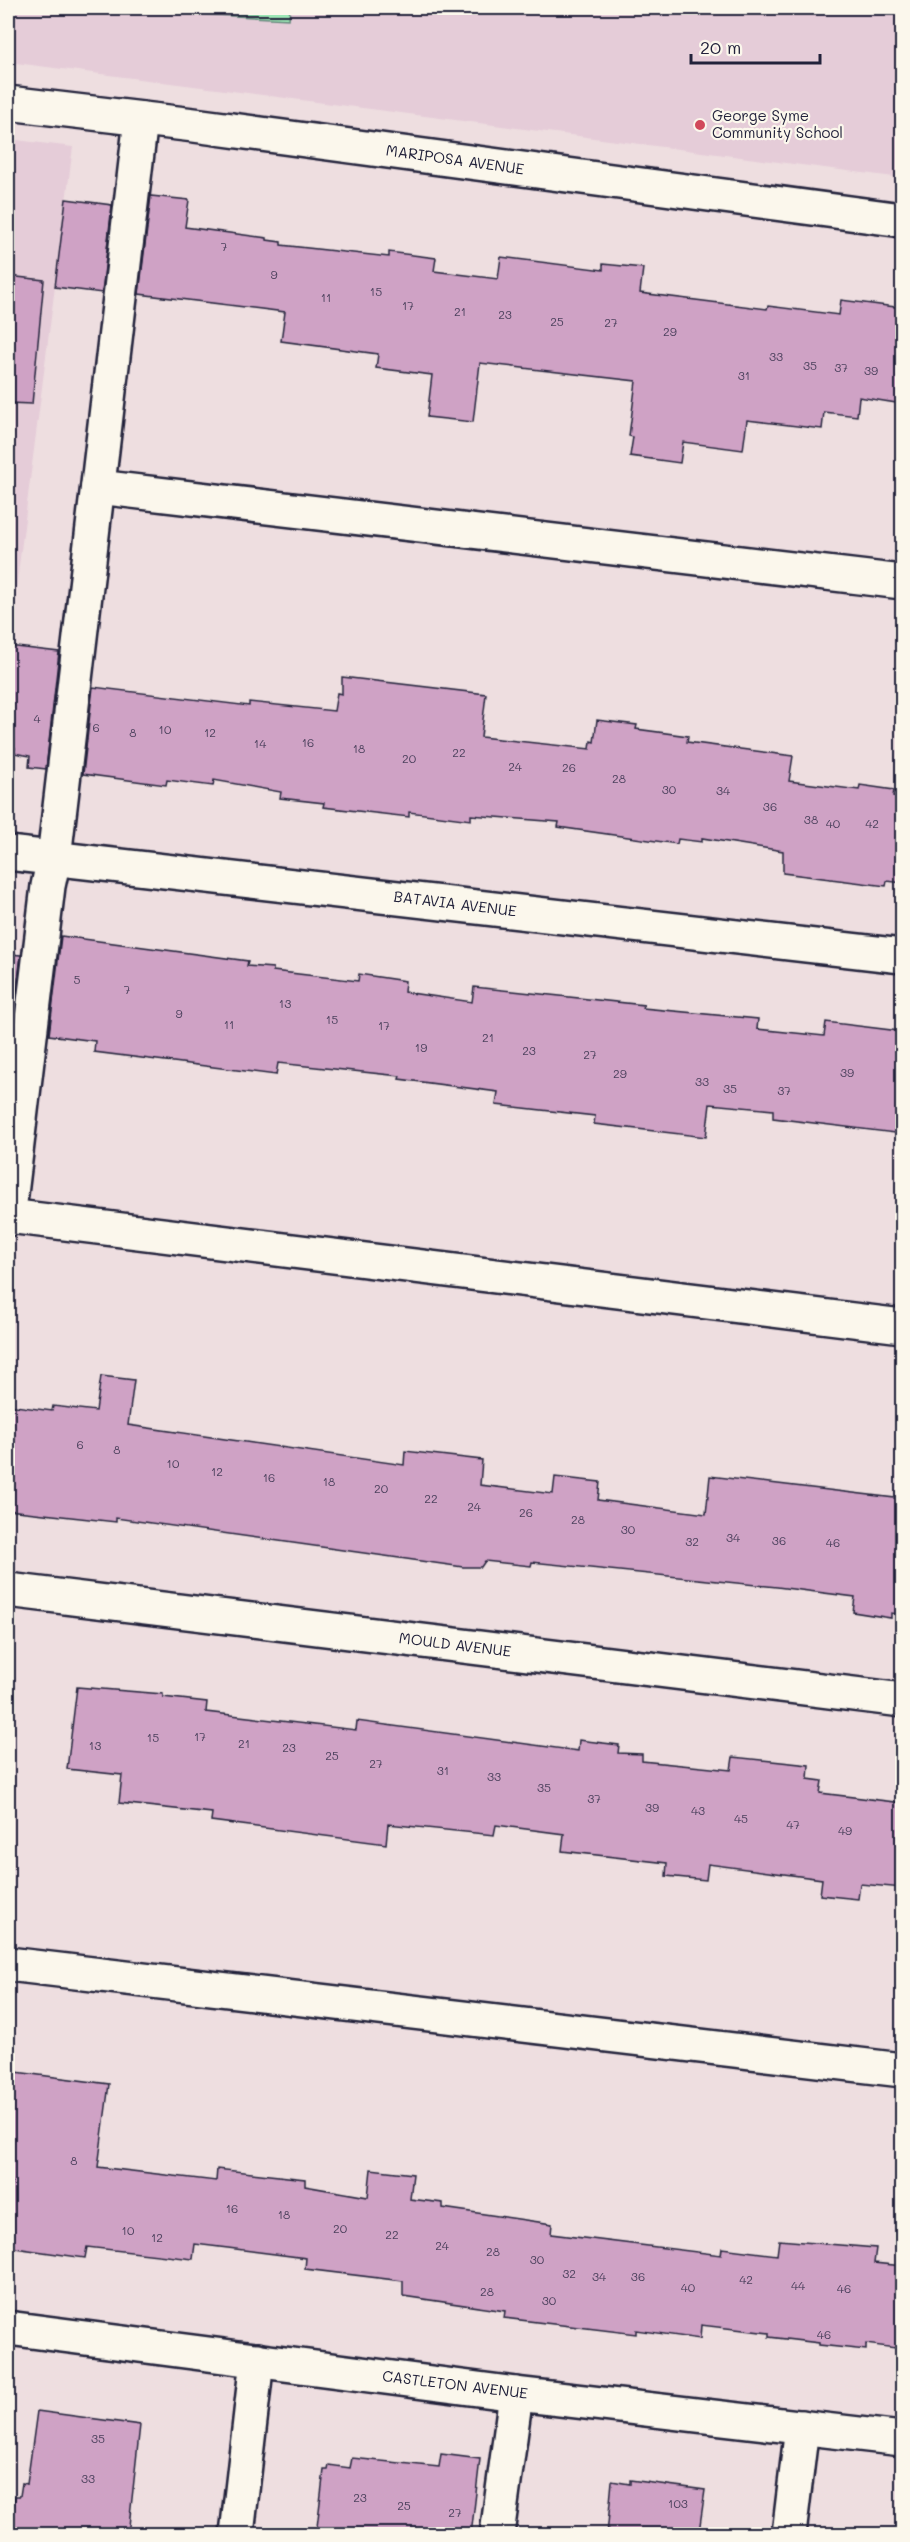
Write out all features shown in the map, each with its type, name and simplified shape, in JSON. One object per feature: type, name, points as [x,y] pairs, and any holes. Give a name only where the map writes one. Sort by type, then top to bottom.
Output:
[{"type":"street","name":"MARIPOSA AVENUE","points":[[8,103],[903,220]]},
{"type":"street","points":[[141,119],[54,858],[48,886],[8,1217],[903,1326]]},
{"type":"street","points":[[98,487],[903,582]]},
{"type":"street","name":"BATAVIA AVENUE","points":[[8,853],[903,956]]},
{"type":"street","name":"MOULD AVENUE","points":[[8,1590],[903,1700]]},
{"type":"street","points":[[8,1964],[903,2070]]},
{"type":"street","name":"CASTLETON AVENUE","points":[[8,2328],[516,2394],[903,2439]]},
{"type":"street","points":[[237,2535],[257,2360]]},
{"type":"street","points":[[496,2535],[516,2394]]},
{"type":"street","points":[[789,2535],[802,2427]]},
{"type":"shaded area","name":"George Syme Community School","points":[[8,8],[902,8],[902,178],[8,62]]},
{"type":"shaded area","points":[[8,139],[73,147],[8,651]]},
{"type":"green space","points":[[175,8],[290,8],[289,19],[180,13]]},
{"type":"building","points":[[151,196],[189,200],[185,227],[267,238],[267,240],[281,242],[281,245],[389,257],[389,252],[436,258],[434,271],[498,279],[501,257],[603,270],[603,264],[643,268],[640,293],[767,309],[768,306],[839,315],[841,300],[903,308],[903,404],[859,397],[857,416],[824,412],[822,429],[747,420],[743,450],[683,442],[680,463],[630,456],[633,437],[629,436],[636,381],[480,363],[473,422],[427,417],[432,375],[376,368],[378,354],[281,341],[285,312],[139,294]]},
{"type":"building","points":[[66,199],[112,205],[102,293],[55,287]]},
{"type":"building","points":[[8,276],[44,280],[32,404],[8,403]]},
{"type":"building","points":[[8,646],[59,652],[46,769],[29,767],[30,756],[14,753],[15,748],[8,747]]},
{"type":"building","points":[[342,677],[486,694],[481,737],[590,749],[591,741],[594,742],[597,720],[637,725],[636,729],[688,736],[687,742],[793,756],[789,781],[859,790],[860,785],[894,790],[893,796],[903,797],[903,883],[887,881],[886,886],[783,873],[783,851],[702,838],[702,842],[678,839],[677,844],[558,827],[559,822],[471,815],[471,820],[409,812],[409,817],[323,807],[324,803],[280,798],[281,792],[214,780],[213,786],[167,780],[166,785],[83,774],[93,687],[249,706],[249,702],[334,711],[337,693],[342,694]]},
{"type":"building","points":[[61,936],[248,961],[247,966],[273,968],[273,971],[358,981],[359,974],[405,981],[404,992],[472,1002],[474,987],[644,1005],[643,1008],[758,1019],[757,1029],[824,1036],[826,1022],[899,1031],[898,1045],[903,1045],[903,1134],[773,1118],[773,1110],[710,1104],[706,1137],[594,1124],[595,1116],[496,1105],[498,1092],[399,1079],[400,1076],[278,1063],[276,1075],[94,1052],[95,1041],[49,1035]]},
{"type":"building","points":[[8,954],[21,955],[12,1029],[8,1029]]},
{"type":"building","points":[[101,1376],[134,1380],[128,1425],[404,1465],[405,1451],[482,1460],[480,1485],[553,1494],[555,1477],[600,1482],[598,1500],[706,1514],[710,1476],[903,1499],[903,1601],[900,1601],[899,1614],[891,1613],[891,1618],[853,1612],[855,1597],[777,1587],[532,1562],[531,1566],[485,1561],[481,1567],[463,1567],[116,1518],[116,1522],[8,1510],[8,1405],[52,1411],[53,1406],[96,1411]]},
{"type":"building","points":[[77,1687],[163,1694],[163,1697],[207,1702],[206,1712],[356,1730],[357,1721],[578,1751],[579,1740],[619,1745],[618,1753],[642,1754],[642,1761],[731,1770],[733,1757],[809,1765],[808,1779],[822,1781],[820,1793],[903,1803],[903,1888],[860,1884],[858,1899],[820,1895],[822,1879],[708,1864],[706,1880],[666,1876],[667,1863],[562,1851],[564,1834],[496,1825],[494,1835],[388,1824],[386,1844],[211,1821],[212,1813],[119,1803],[122,1775],[67,1769]]},
{"type":"building","points":[[8,2071],[109,2084],[98,2167],[216,2181],[217,2169],[305,2179],[305,2186],[368,2197],[371,2169],[413,2174],[410,2199],[443,2203],[443,2208],[552,2224],[551,2234],[721,2255],[722,2248],[777,2255],[779,2240],[876,2248],[874,2263],[903,2266],[903,2349],[866,2344],[866,2350],[819,2345],[819,2343],[769,2337],[769,2333],[701,2325],[700,2339],[636,2330],[636,2334],[504,2318],[505,2311],[403,2296],[403,2281],[305,2269],[306,2258],[195,2244],[193,2259],[87,2247],[85,2258],[8,2247],[12,2181],[8,2181]]},
{"type":"building","points":[[37,2411],[140,2425],[128,2535],[10,2535],[15,2496],[20,2496],[22,2483],[27,2484]]},
{"type":"building","points":[[441,2454],[480,2459],[471,2535],[316,2535],[324,2470],[328,2470],[329,2465],[350,2468],[352,2458],[439,2467]]},
{"type":"building","points":[[630,2480],[705,2490],[699,2532],[681,2530],[681,2535],[607,2535],[612,2481],[630,2484]]},
{"type":"place","name":"George Syme Community School","points":[[700,125]]}]
